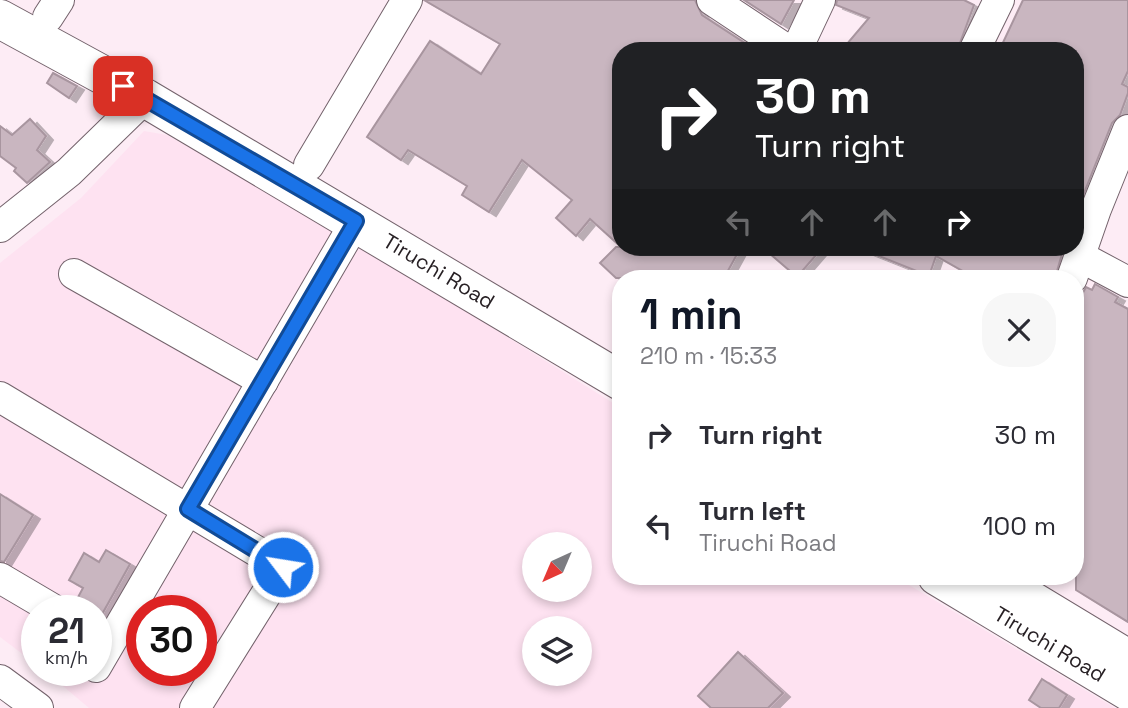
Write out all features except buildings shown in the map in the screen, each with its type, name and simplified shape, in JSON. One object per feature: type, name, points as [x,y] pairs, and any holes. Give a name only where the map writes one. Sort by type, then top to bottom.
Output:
[{"type":"highway","name":"Tiruchi Road","points":[[41,6],[612,346]]},
{"type":"highway","name":"Tiruchi Road","points":[[0,19],[145,98],[612,376]]},
{"type":"highway","name":"Tiruchi Road","points":[[952,585],[1128,691]]},
{"type":"highway","name":"Tiruchi Road","points":[[1006,585],[1128,659]]},
{"type":"street","points":[[309,165],[407,0]]},
{"type":"street","points":[[712,0],[775,42]]},
{"type":"street","points":[[800,42],[820,0]]},
{"type":"street","points":[[978,42],[999,0]]},
{"type":"street","points":[[0,227],[69,172],[145,98]]},
{"type":"street","points":[[1086,204],[1128,130]]},
{"type":"street","points":[[112,634],[356,221]]},
{"type":"street","points":[[1077,268],[1128,282]]},
{"type":"street","points":[[74,274],[263,381]]},
{"type":"street","points":[[0,397],[283,567],[195,708]]},
{"type":"street","points":[[0,578],[29,595]]},
{"type":"street","points":[[0,680],[38,708]]},
{"type":"shaded area","points":[[144,131],[167,135],[339,232],[612,402],[612,585],[909,585],[1115,708],[89,708],[63,686],[112,686],[112,595],[21,595],[21,653],[0,637],[0,263],[81,198]]},
{"type":"route","points":[[123,86],[356,221],[188,509],[283,567]]}]
